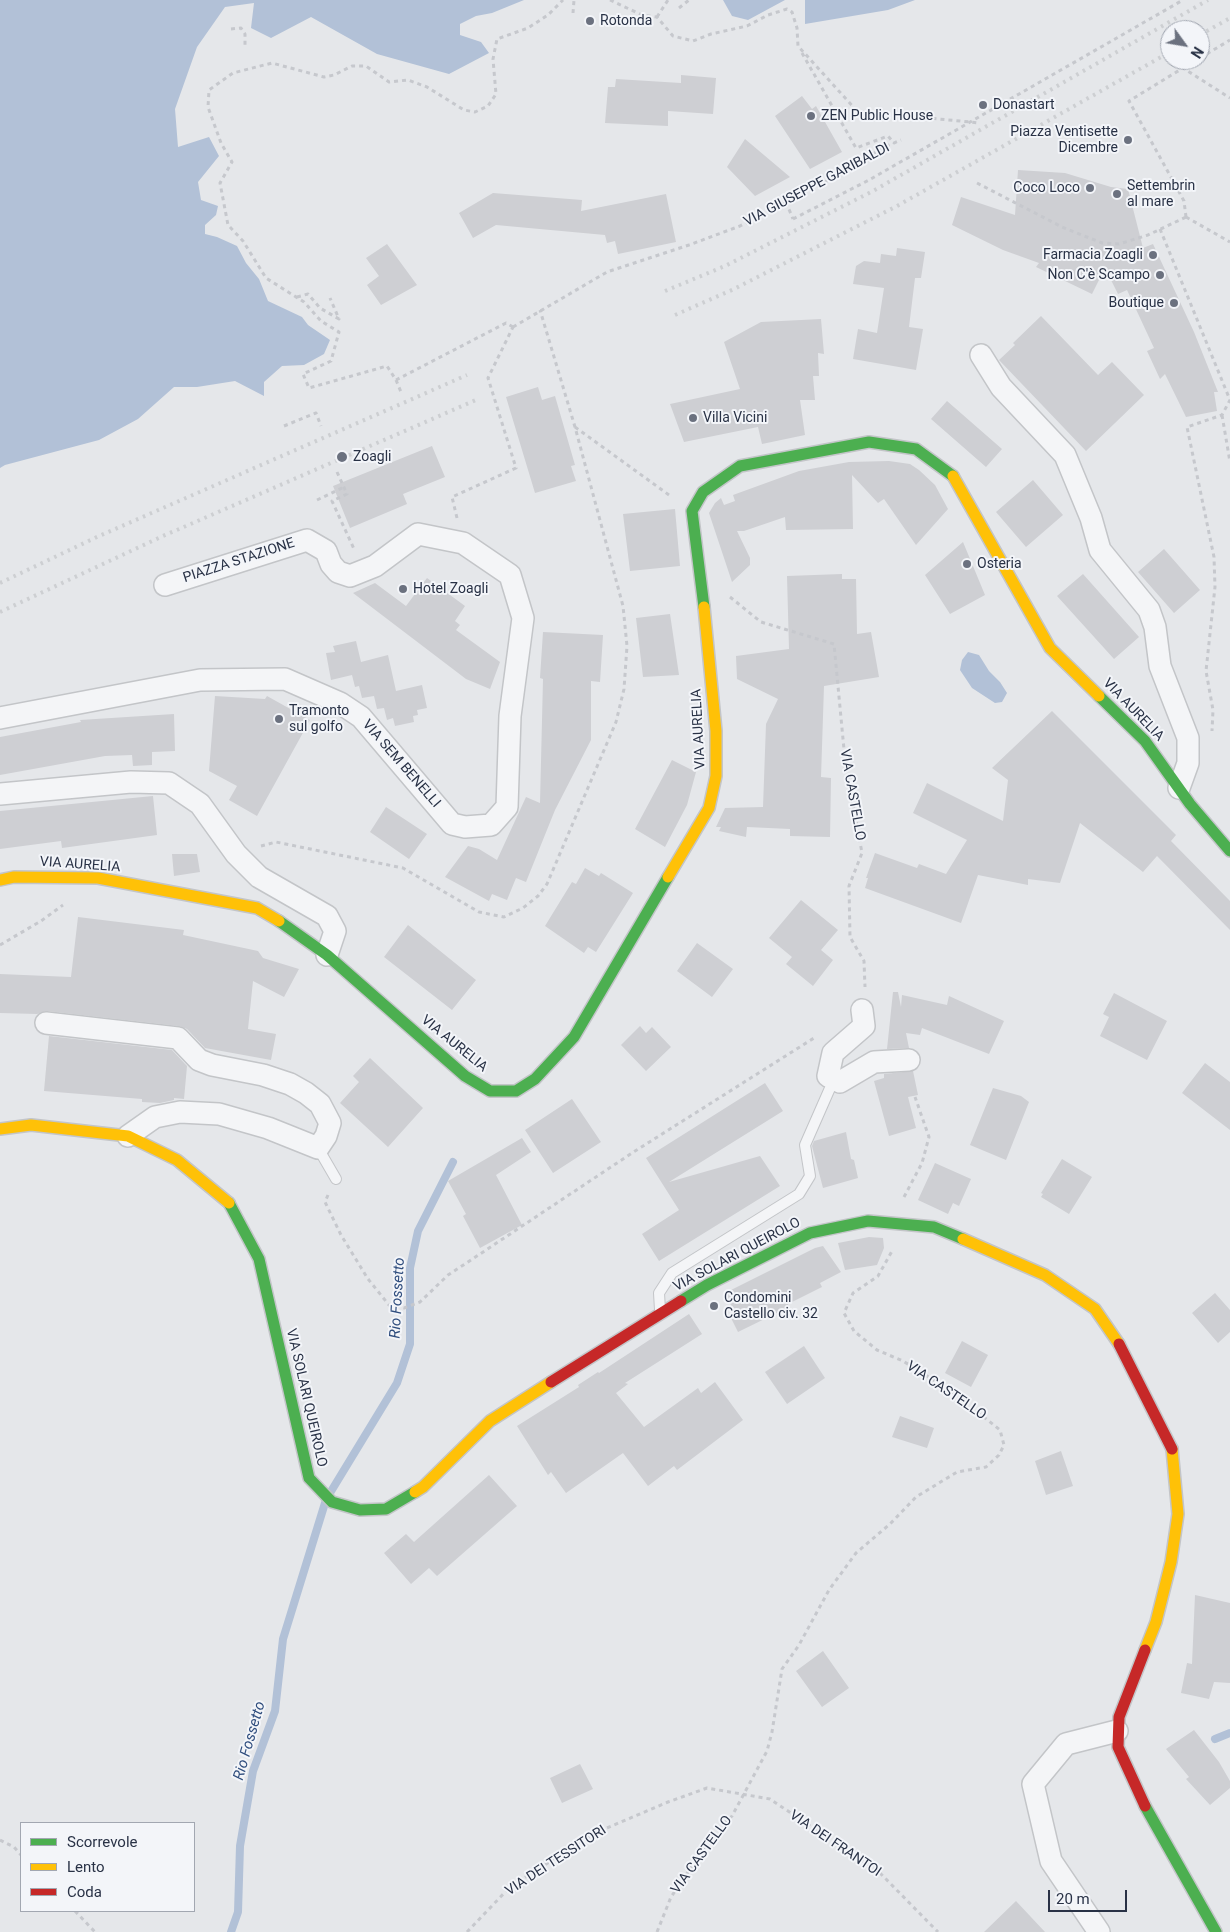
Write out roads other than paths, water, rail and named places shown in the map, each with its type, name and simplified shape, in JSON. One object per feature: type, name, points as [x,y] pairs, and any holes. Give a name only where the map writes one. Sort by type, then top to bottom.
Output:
[{"type":"street","points":[[981,355],[1001,387],[1065,456],[1091,518],[1100,550],[1149,610],[1154,627],[1160,666],[1188,738],[1188,763],[1179,788]]},
{"type":"street","name":"VIA AURELIA","points":[[0,880],[14,877],[98,878],[225,900],[257,908],[291,928],[327,954],[465,1076],[490,1091],[516,1091],[535,1079],[554,1061],[574,1037],[709,808],[716,776],[716,732],[705,615],[693,532],[692,511],[703,492],[740,466],[869,442],[916,449],[956,478],[1050,648],[1145,741],[1179,788],[1230,851]]},
{"type":"street","name":"PIAZZA STAZIONE","points":[[165,585],[307,540],[326,551],[330,564],[338,572],[350,576],[375,566],[418,534],[463,543]]},
{"type":"street","name":"VIA SEM BENELLI","points":[[0,718],[200,680],[285,679],[340,703],[361,717],[452,824],[465,827],[491,825],[507,807],[510,716],[523,618],[510,575],[463,543]]},
{"type":"street","points":[[0,794],[131,782],[169,783],[200,804],[236,854],[259,877],[327,916],[336,931],[327,954]]},
{"type":"street","points":[[862,1010],[864,1026],[833,1053],[828,1076],[840,1082],[874,1062],[909,1060]]},
{"type":"street","points":[[46,1023],[178,1038],[199,1060],[212,1065],[263,1075],[290,1084],[320,1104],[327,1114],[330,1123],[326,1136],[318,1148],[268,1128],[218,1114],[180,1112],[155,1117],[128,1136]]},
{"type":"street","name":"VIA SOLARI QUEIROLO","points":[[0,1129],[31,1125],[128,1136],[177,1160],[229,1203],[259,1259],[309,1478],[332,1502],[360,1510],[386,1509],[423,1488],[490,1422],[706,1285],[810,1233],[868,1221],[934,1227],[1045,1275],[1095,1309],[1126,1355],[1172,1444],[1178,1514],[1171,1562],[1156,1622],[1119,1717],[1117,1731],[1118,1747],[1134,1788],[1216,1932]]},
{"type":"street","points":[[1100,1932],[1051,1861],[1033,1784],[1066,1744],[1117,1731]]},
{"type":"lane","points":[[660,1314],[659,1293],[672,1273],[799,1194],[810,1176],[805,1145],[834,1079]]},
{"type":"lane","points":[[318,1148],[336,1179]]},
{"type":"water","points":[[0,0],[524,0],[492,13],[476,16],[460,24],[460,35],[481,42],[489,53],[449,74],[377,54],[311,17],[271,38],[251,28],[254,3],[225,7],[197,47],[175,109],[178,147],[209,137],[219,156],[198,182],[201,200],[218,206],[216,215],[205,225],[205,234],[237,246],[246,263],[259,279],[268,301],[302,317],[308,325],[330,340],[324,354],[304,365],[282,366],[264,382],[264,396],[235,381],[197,387],[174,387],[138,419],[99,440],[5,465],[0,468]]},
{"type":"water","points":[[723,0],[785,0],[748,20],[732,16]]},
{"type":"water","points":[[805,0],[915,0],[888,10],[805,24]]},
{"type":"water","points":[[968,652],[979,655],[989,671],[1000,682],[1007,693],[1002,702],[995,703],[972,688],[960,670],[962,660]]},
{"type":"waterway","name":"Rio Fossetto","points":[[330,1493],[397,1383],[410,1344],[410,1268],[418,1231],[453,1162]]},
{"type":"waterway","name":"Rio Fossetto","points":[[231,1932],[238,1912],[240,1846],[253,1771],[275,1711],[283,1639],[325,1503]]},
{"type":"waterway","points":[[1215,1739],[1230,1733]]},
{"type":"railway","points":[[665,291],[725,266],[873,191],[1208,0]]},
{"type":"railway","points":[[1210,29],[1230,18]]},
{"type":"railway","points":[[675,315],[734,289],[897,206],[1160,58]]},
{"type":"railway","points":[[0,583],[99,536],[467,375]]},
{"type":"railway","points":[[0,612],[163,536],[476,400]]},
{"type":"place","name":"Rotonda","points":[[590,21]]},
{"type":"place","name":"Donastart","points":[[983,105]]},
{"type":"place","name":"ZEN Public House","points":[[811,116]]},
{"type":"place","name":"Piazza Ventisette Dicembre","points":[[1128,140]]},
{"type":"place","name":"Coco Loco","points":[[1090,188]]},
{"type":"place","name":"Settembrin al mare","points":[[1117,194]]},
{"type":"place","name":"Farmacia Zoagli","points":[[1153,255]]},
{"type":"place","name":"Non C'è Scampo","points":[[1160,275]]},
{"type":"place","name":"Boutique","points":[[1174,303]]},
{"type":"place","name":"Villa Vicini","points":[[693,418]]},
{"type":"place","name":"Zoagli","points":[[342,457]]},
{"type":"place","name":"Osteria","points":[[967,564]]},
{"type":"place","name":"Hotel Zoagli","points":[[403,589]]},
{"type":"place","name":"Tramonto sul golfo","points":[[279,719]]},
{"type":"place","name":"Condomini Castello civ. 32","points":[[714,1306]]}]
